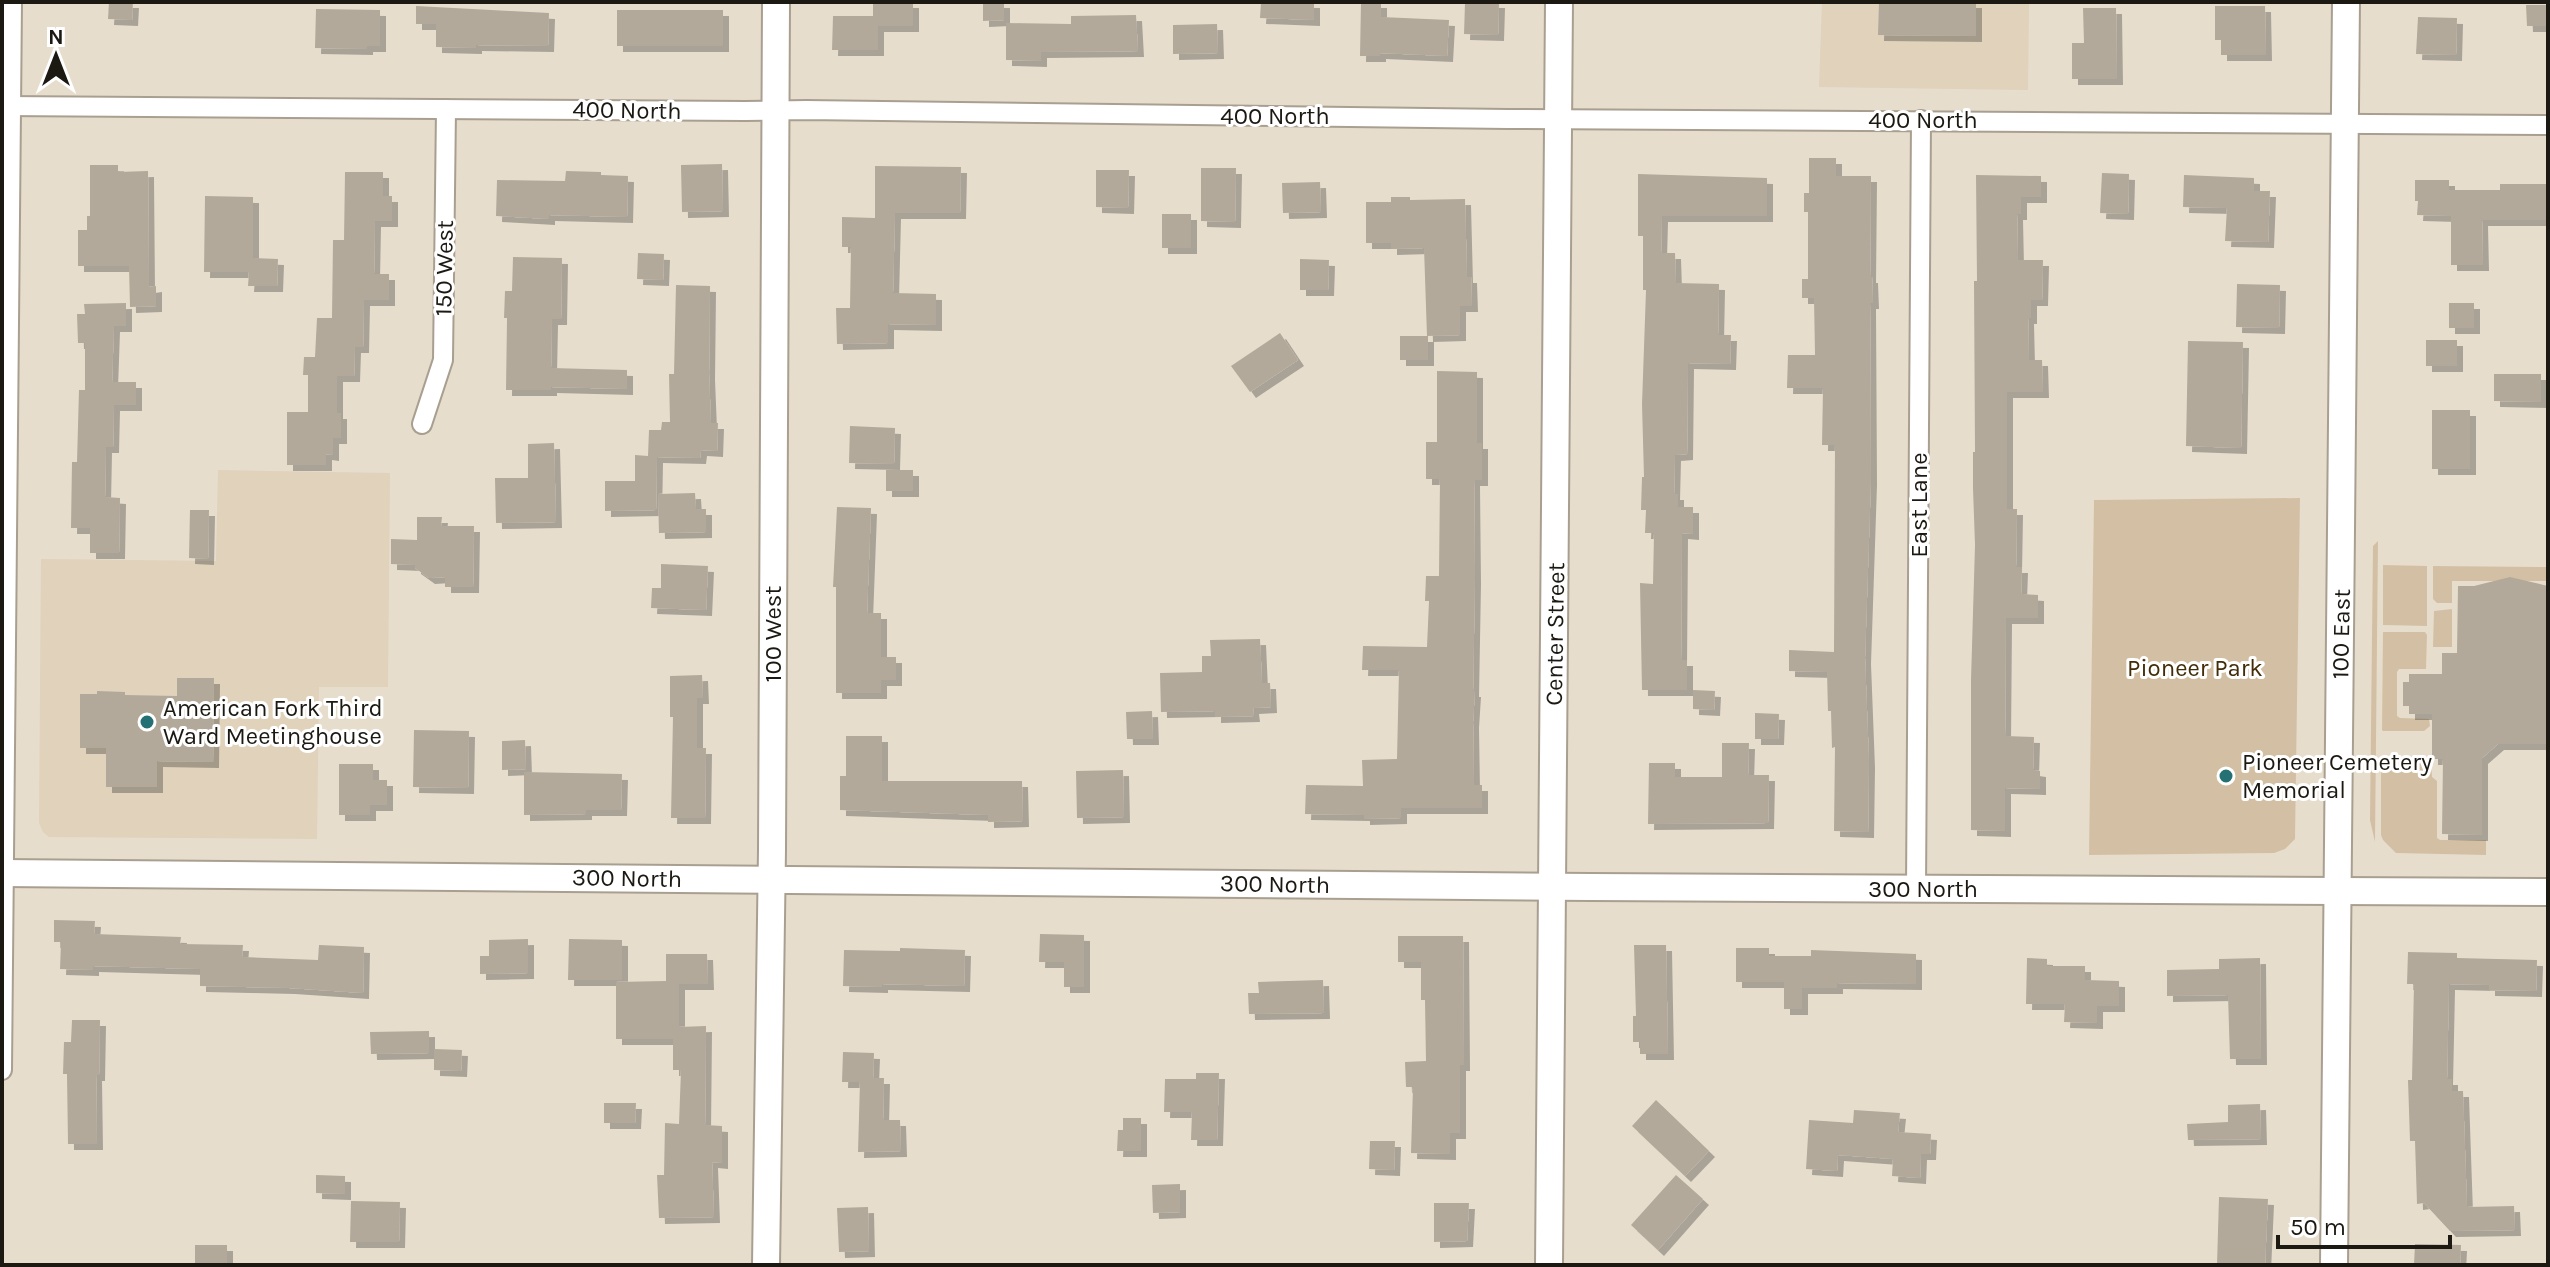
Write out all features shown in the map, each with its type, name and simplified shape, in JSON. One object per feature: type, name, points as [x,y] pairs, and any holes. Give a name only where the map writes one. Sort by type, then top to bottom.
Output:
[{"type":"street","points":[[2,1070],[6,106],[12,2]]},
{"type":"street","name":"100 West","points":[[766,1265],[776,2]]},
{"type":"street","name":"Center Street","points":[[1549,1265],[1559,2]]},
{"type":"street","name":"100 East","points":[[2334,1265],[2346,2]]},
{"type":"street","name":"400 North","points":[[6,106],[2548,125]]},
{"type":"street","name":"150 West","points":[[422,424],[443,360],[446,109]]},
{"type":"street","name":"East Lane","points":[[1916,889],[1921,120]]},
{"type":"street","name":"300 North","points":[[3,873],[1553,887],[2548,892]]},
{"type":"shaded area","points":[[1822,2],[2029,2],[2028,90],[1819,87]]},
{"type":"shaded area","points":[[218,470],[390,473],[388,687],[319,687],[317,839],[49,837],[39,823],[41,559],[216,561]]},
{"type":"green space","name":"Pioneer Park","points":[[2300,498],[2295,839],[2285,849],[2274,853],[2089,855],[2094,500]]},
{"type":"green space","points":[[2378,541],[2375,842],[2370,820],[2373,546]]},
{"type":"green space","points":[[2383,565],[2427,566],[2427,626],[2383,625]]},
{"type":"green space","points":[[2433,566],[2548,567],[2548,581],[2452,581],[2452,603],[2437,603],[2433,599]]},
{"type":"green space","points":[[2452,609],[2452,647],[2433,647],[2434,611]]},
{"type":"green space","points":[[2383,632],[2425,632],[2427,635],[2426,669],[2399,669],[2397,672],[2397,716],[2429,719],[2430,726],[2424,731],[2382,730]]},
{"type":"green space","points":[[2381,756],[2424,757],[2432,777],[2437,781],[2437,838],[2486,840],[2486,855],[2396,853],[2381,835]]},
{"type":"building","points":[[109,2],[133,2],[132,20],[108,19]]},
{"type":"building","points":[[873,2],[913,2],[913,26],[878,26],[878,50],[832,50],[833,16],[873,16]]},
{"type":"building","points":[[983,2],[1004,2],[1004,20],[983,21]]},
{"type":"building","points":[[1261,2],[1314,2],[1314,20],[1260,18]]},
{"type":"building","points":[[1361,2],[1381,2],[1381,17],[1449,20],[1447,56],[1380,53],[1380,56],[1360,56]]},
{"type":"building","points":[[1465,2],[1499,2],[1498,35],[1464,34]]},
{"type":"building","points":[[1879,2],[1976,2],[1976,36],[1878,35]]},
{"type":"building","points":[[2526,5],[2548,5],[2548,26],[2527,26]]},
{"type":"building","points":[[416,6],[549,13],[548,46],[436,47],[436,24],[416,24]]},
{"type":"building","points":[[2215,6],[2265,6],[2266,55],[2221,55],[2221,40],[2215,40]]},
{"type":"building","points":[[2083,8],[2116,8],[2117,79],[2072,79],[2072,43],[2084,43]]},
{"type":"building","points":[[316,9],[380,10],[380,46],[367,46],[367,49],[315,48]]},
{"type":"building","points":[[617,10],[723,10],[723,46],[617,46]]},
{"type":"building","points":[[1136,15],[1138,51],[1041,52],[1041,61],[1006,60],[1006,23],[1071,24],[1071,16]]},
{"type":"building","points":[[2418,17],[2457,18],[2456,55],[2416,54]]},
{"type":"building","points":[[1217,24],[1218,53],[1173,54],[1173,25]]},
{"type":"building","points":[[1809,158],[1836,158],[1836,176],[1871,176],[1871,479],[1865,658],[1868,832],[1834,831],[1835,747],[1832,748],[1827,672],[1789,671],[1789,650],[1834,652],[1835,445],[1822,445],[1823,388],[1787,388],[1788,355],[1815,355],[1814,298],[1802,298],[1802,279],[1808,279],[1808,212],[1804,212],[1804,193],[1809,193]]},
{"type":"building","points":[[722,164],[723,211],[682,212],[681,165]]},
{"type":"building","points":[[90,165],[118,165],[118,172],[148,171],[149,287],[156,286],[156,306],[130,307],[129,266],[78,266],[78,230],[87,230],[87,216],[90,216]]},
{"type":"building","points":[[875,166],[961,167],[960,213],[895,213],[893,293],[936,294],[936,325],[888,324],[888,343],[837,344],[836,308],[850,308],[851,247],[842,247],[842,217],[875,218]]},
{"type":"building","points":[[1201,168],[1236,168],[1235,222],[1201,221]]},
{"type":"building","points":[[1096,170],[1129,170],[1128,208],[1096,207]]},
{"type":"building","points":[[566,171],[628,176],[627,217],[549,215],[549,219],[496,216],[497,180],[565,181]]},
{"type":"building","points":[[345,172],[383,172],[383,196],[392,196],[392,221],[375,221],[374,274],[389,274],[389,300],[364,300],[363,347],[355,347],[354,376],[337,376],[341,438],[333,438],[333,455],[326,454],[326,465],[287,465],[287,412],[308,412],[308,375],[303,375],[304,357],[315,357],[317,318],[332,318],[333,240],[344,240]]},
{"type":"building","points":[[2102,173],[2129,174],[2128,214],[2100,213]]},
{"type":"building","points":[[1638,174],[1767,178],[1767,216],[1662,216],[1661,253],[1675,253],[1676,283],[1719,284],[1718,335],[1731,335],[1730,364],[1688,363],[1687,454],[1675,455],[1674,494],[1678,494],[1678,507],[1693,507],[1693,534],[1682,533],[1681,660],[1687,660],[1687,690],[1642,690],[1640,583],[1653,584],[1654,533],[1645,533],[1646,510],[1641,510],[1646,290],[1643,290],[1643,236],[1638,236]]},
{"type":"building","points":[[1976,175],[2041,176],[2041,197],[2021,197],[2021,214],[2017,214],[2018,260],[2043,260],[2042,300],[2031,300],[2031,318],[2028,318],[2029,360],[2042,360],[2043,392],[2007,392],[2007,509],[2017,509],[2016,567],[2022,567],[2021,594],[2038,595],[2038,618],[2006,618],[2005,736],[2034,737],[2033,770],[2040,771],[2040,789],[2005,788],[2005,831],[1971,830]]},
{"type":"building","points":[[2184,175],[2254,178],[2254,191],[2270,191],[2268,242],[2225,241],[2227,208],[2183,207]]},
{"type":"building","points":[[2415,180],[2449,180],[2449,190],[2500,190],[2500,184],[2548,184],[2548,220],[2482,220],[2483,265],[2451,265],[2451,216],[2417,215]]},
{"type":"building","points":[[1320,182],[1321,212],[1283,213],[1282,183]]},
{"type":"building","points":[[205,196],[253,197],[253,258],[278,259],[277,286],[248,286],[249,272],[204,272]]},
{"type":"building","points":[[1391,197],[1410,197],[1410,200],[1465,199],[1467,277],[1471,277],[1472,306],[1460,306],[1460,335],[1427,336],[1424,248],[1391,249],[1391,243],[1366,243],[1366,202],[1391,202]]},
{"type":"building","points":[[1162,214],[1191,214],[1191,248],[1162,248]]},
{"type":"building","points":[[638,253],[664,254],[663,280],[637,279]]},
{"type":"building","points":[[513,257],[562,258],[561,319],[552,319],[551,368],[627,370],[627,389],[551,387],[551,390],[506,390],[505,291],[512,291]]},
{"type":"building","points":[[1300,259],[1329,260],[1328,290],[1300,290]]},
{"type":"building","points":[[2237,284],[2280,285],[2279,328],[2236,327]]},
{"type":"building","points":[[676,285],[710,286],[711,423],[718,423],[717,451],[701,450],[700,458],[657,457],[656,510],[605,511],[605,481],[635,481],[635,455],[648,456],[649,430],[661,430],[662,422],[670,422],[669,374],[674,374]]},
{"type":"building","points":[[126,303],[126,326],[114,326],[112,382],[136,382],[136,405],[114,405],[113,447],[106,447],[105,497],[120,498],[119,553],[90,553],[90,528],[71,528],[72,462],[77,462],[79,390],[85,390],[85,343],[78,343],[77,314],[85,314],[84,304]]},
{"type":"building","points":[[2449,303],[2474,303],[2474,328],[2449,328]]},
{"type":"building","points":[[1280,333],[1298,360],[1250,392],[1231,366]]},
{"type":"building","points":[[1400,336],[1428,336],[1428,360],[1400,360]]},
{"type":"building","points":[[2426,340],[2457,340],[2457,366],[2426,366]]},
{"type":"building","points":[[2188,341],[2243,342],[2241,448],[2186,446]]},
{"type":"building","points":[[1437,371],[1477,372],[1477,443],[1482,443],[1482,480],[1474,480],[1473,722],[1474,785],[1482,785],[1482,808],[1401,808],[1401,818],[1364,819],[1364,815],[1305,814],[1306,785],[1363,786],[1362,760],[1397,759],[1399,670],[1362,670],[1363,646],[1427,647],[1429,601],[1425,601],[1426,576],[1439,576],[1440,479],[1426,479],[1426,442],[1437,442]]},
{"type":"building","points":[[2494,374],[2541,374],[2541,402],[2494,401]]},
{"type":"building","points":[[2432,410],[2470,410],[2470,469],[2432,469]]},
{"type":"building","points":[[850,426],[895,428],[894,464],[849,463]]},
{"type":"building","points":[[554,443],[556,522],[496,523],[495,478],[528,478],[528,444]]},
{"type":"building","points":[[886,470],[913,470],[913,491],[886,491]]},
{"type":"building","points":[[695,493],[696,509],[706,509],[706,532],[659,533],[658,494]]},
{"type":"building","points":[[837,507],[871,508],[867,613],[881,613],[881,657],[896,657],[896,680],[881,680],[881,693],[836,693],[836,587],[833,587]]},
{"type":"building","points":[[190,510],[209,510],[208,559],[189,558]]},
{"type":"building","points":[[417,517],[442,517],[441,526],[474,526],[473,587],[445,587],[445,577],[429,578],[415,565],[391,564],[391,539],[417,540]]},
{"type":"building","points":[[661,564],[708,566],[706,610],[651,608],[652,588],[661,588]]},
{"type":"building","points":[[2510,577],[2548,586],[2548,744],[2498,744],[2482,758],[2482,835],[2442,834],[2443,759],[2432,759],[2432,714],[2409,714],[2409,706],[2403,706],[2403,682],[2409,682],[2409,674],[2442,674],[2442,653],[2457,653],[2458,586],[2474,586]]},
{"type":"building","points":[[1260,639],[1262,683],[1270,683],[1271,707],[1253,708],[1254,716],[1215,717],[1215,711],[1161,712],[1160,673],[1202,672],[1202,656],[1211,656],[1210,640]]},
{"type":"building","points":[[702,675],[703,698],[697,698],[697,748],[706,748],[705,818],[671,818],[673,717],[670,717],[670,676]]},
{"type":"building","name":"American Fork Third Ward Meetinghouse","points":[[177,678],[214,678],[213,762],[157,761],[157,787],[106,787],[106,748],[80,748],[80,694],[97,694],[97,691],[177,696]]},
{"type":"building","points":[[1693,690],[1715,691],[1714,710],[1693,709]]},
{"type":"building","points":[[1152,711],[1153,739],[1127,739],[1126,712]]},
{"type":"building","points":[[1755,713],[1779,714],[1778,739],[1755,739]]},
{"type":"building","points":[[414,730],[469,731],[468,788],[413,787]]},
{"type":"building","points":[[846,736],[882,736],[882,781],[1022,781],[1023,821],[988,822],[988,815],[840,810],[840,776],[846,776]]},
{"type":"building","points":[[525,740],[526,769],[502,770],[502,741]]},
{"type":"building","points":[[1722,743],[1749,743],[1748,775],[1769,775],[1768,823],[1648,824],[1649,763],[1675,763],[1675,777],[1722,777]]},
{"type":"building","points":[[339,764],[373,764],[373,780],[387,780],[387,805],[370,805],[370,815],[339,815]]},
{"type":"building","points":[[1123,770],[1124,817],[1077,818],[1076,771]]},
{"type":"building","points":[[524,772],[622,774],[621,810],[524,815]]},
{"type":"building","points":[[54,920],[95,921],[94,934],[181,937],[180,944],[243,945],[242,957],[318,960],[319,945],[364,947],[363,993],[200,986],[200,969],[93,966],[93,970],[60,969],[61,942],[54,942]]},
{"type":"building","points":[[1040,934],[1084,935],[1084,987],[1064,987],[1064,962],[1039,962]]},
{"type":"building","points":[[1398,936],[1463,936],[1464,1065],[1460,1065],[1460,1133],[1450,1133],[1450,1154],[1411,1153],[1413,1087],[1406,1087],[1405,1062],[1426,1061],[1425,1000],[1421,1000],[1421,962],[1398,962]]},
{"type":"building","points":[[528,939],[528,973],[480,974],[480,956],[489,956],[489,940]]},
{"type":"building","points":[[569,939],[622,940],[622,980],[568,980]]},
{"type":"building","points":[[1634,945],[1666,945],[1668,1054],[1640,1054],[1640,1042],[1633,1042],[1633,1016],[1636,1016]]},
{"type":"building","points":[[900,948],[965,950],[964,986],[843,986],[844,950],[900,951]]},
{"type":"building","points":[[1736,948],[1769,948],[1769,956],[1811,956],[1811,950],[1916,954],[1916,984],[1837,983],[1837,988],[1802,988],[1802,1009],[1784,1009],[1784,982],[1736,982]]},
{"type":"building","points":[[2408,952],[2457,953],[2457,958],[2537,960],[2536,991],[2489,990],[2489,985],[2449,984],[2447,1079],[2452,1079],[2452,1091],[2463,1091],[2467,1207],[2514,1206],[2515,1230],[2450,1231],[2424,1203],[2417,1204],[2415,1141],[2410,1141],[2408,1080],[2412,1080],[2414,984],[2407,984]]},
{"type":"building","points":[[666,954],[707,954],[708,984],[679,984],[679,1027],[706,1026],[705,1125],[722,1126],[722,1163],[712,1162],[714,1217],[659,1218],[657,1175],[664,1175],[665,1123],[679,1124],[681,1070],[673,1070],[673,1039],[616,1039],[616,982],[666,981]]},
{"type":"building","points":[[2027,958],[2047,959],[2047,966],[2085,966],[2085,980],[2119,981],[2119,1006],[2097,1006],[2097,1023],[2064,1022],[2065,1004],[2026,1004]]},
{"type":"building","points":[[2260,958],[2261,1059],[2230,1059],[2228,995],[2167,996],[2167,970],[2219,969],[2219,959]]},
{"type":"building","points":[[1323,980],[1324,1013],[1249,1014],[1248,993],[1259,993],[1258,982]]},
{"type":"building","points":[[72,1020],[100,1020],[99,1075],[96,1075],[97,1144],[68,1144],[64,1042],[71,1042]]},
{"type":"building","points":[[429,1031],[429,1053],[371,1054],[370,1032]]},
{"type":"building","points":[[434,1049],[462,1050],[461,1071],[434,1070]]},
{"type":"building","points":[[843,1052],[874,1053],[873,1078],[884,1078],[883,1120],[900,1120],[901,1151],[858,1152],[860,1082],[842,1082]]},
{"type":"building","points":[[1196,1073],[1219,1073],[1217,1140],[1191,1140],[1192,1112],[1164,1112],[1165,1079],[1196,1079]]},
{"type":"building","points":[[1656,1100],[1709,1151],[1685,1176],[1632,1126]]},
{"type":"building","points":[[604,1103],[636,1103],[635,1123],[604,1123]]},
{"type":"building","points":[[2260,1104],[2261,1139],[2188,1140],[2187,1124],[2228,1122],[2228,1105]]},
{"type":"building","points":[[1854,1110],[1900,1113],[1898,1132],[1931,1134],[1930,1154],[1921,1154],[1920,1178],[1892,1176],[1893,1159],[1838,1155],[1837,1171],[1806,1169],[1809,1120],[1853,1123]]},
{"type":"building","points":[[1123,1118],[1141,1118],[1141,1151],[1117,1151],[1118,1130],[1123,1130]]},
{"type":"building","points":[[1370,1141],[1395,1141],[1394,1170],[1369,1169]]},
{"type":"building","points":[[316,1175],[345,1176],[345,1194],[316,1193]]},
{"type":"building","points":[[1676,1175],[1703,1199],[1658,1250],[1631,1225]]},
{"type":"building","points":[[1180,1184],[1180,1212],[1153,1213],[1152,1185]]},
{"type":"building","points":[[2219,1197],[2268,1199],[2265,1265],[2217,1265]]},
{"type":"building","points":[[351,1201],[400,1202],[399,1242],[350,1242]]},
{"type":"building","points":[[1434,1203],[1469,1203],[1467,1241],[1434,1242]]},
{"type":"building","points":[[868,1207],[869,1251],[839,1252],[837,1208]]},
{"type":"building","points":[[2415,1244],[2461,1245],[2460,1265],[2414,1265]]},
{"type":"building","points":[[195,1245],[227,1245],[227,1265],[195,1265]]},
{"type":"place","name":"American Fork Third Ward Meetinghouse","points":[[147,722]]},
{"type":"place","name":"Pioneer Cemetery Memorial","points":[[2226,776]]}]
